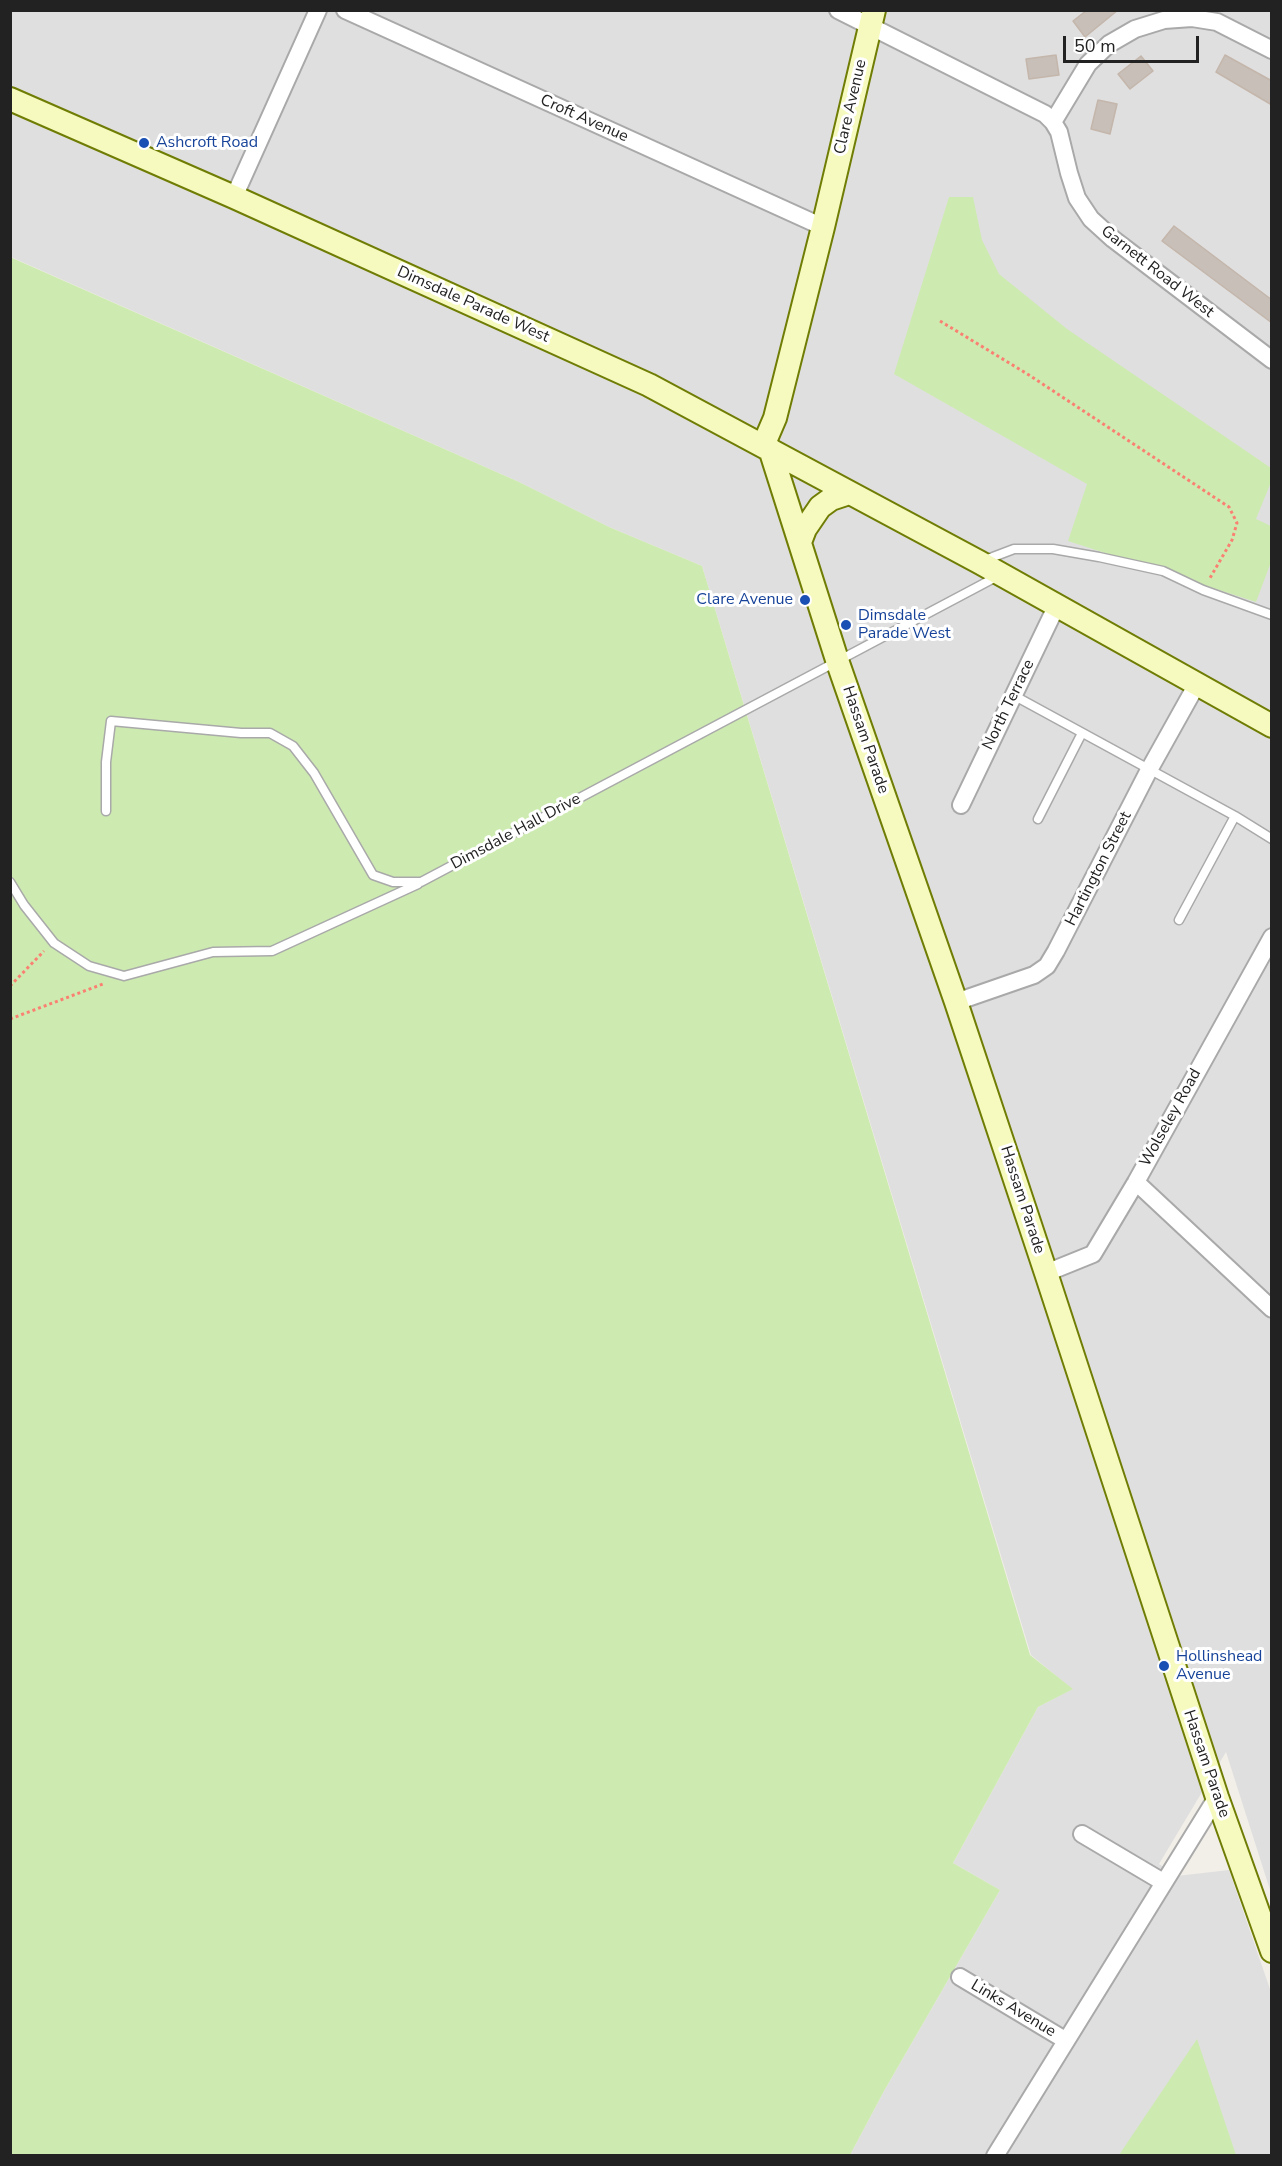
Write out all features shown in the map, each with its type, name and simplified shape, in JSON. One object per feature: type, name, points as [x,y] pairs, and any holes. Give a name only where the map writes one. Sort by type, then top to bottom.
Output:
[{"type":"street","points":[[234,197],[318,10]]},
{"type":"street","name":"Croft Avenue","points":[[345,10],[823,227]]},
{"type":"street","points":[[838,10],[872,19],[1045,114],[1053,122],[1088,64],[1109,44],[1135,29],[1164,20],[1192,18],[1217,22],[1272,50]]},
{"type":"street","name":"Clare Avenue","points":[[766,448],[823,227],[872,19]]},
{"type":"street","name":"Dimsdale Parade West","points":[[10,99],[234,197],[649,385],[979,562],[1272,726]]},
{"type":"street","name":"Garnett Road West","points":[[1053,122],[1059,132],[1077,198],[1091,219],[1113,240],[1272,360]]},
{"type":"street","name":"Hassam Parade","points":[[766,448],[956,1002],[1217,1797],[1272,1951]]},
{"type":"street","points":[[800,542],[805,529],[820,507],[831,499],[849,493]]},
{"type":"street","name":"North Terrace","points":[[961,805],[1057,605]]},
{"type":"street","name":"Hartington Street","points":[[956,1002],[1034,975],[1047,966],[1149,770],[1197,684]]},
{"type":"street","name":"Wolseley Road","points":[[1046,1273],[1092,1254],[1136,1182],[1272,937]]},
{"type":"street","points":[[1136,1182],[1272,1309]]},
{"type":"street","points":[[995,2156],[1217,1797]]},
{"type":"street","points":[[1082,1834],[1163,1882]]},
{"type":"street","name":"Links Avenue","points":[[960,1977],[1065,2040]]},
{"type":"lane","points":[[979,562],[1014,549],[1053,549],[1163,571],[1203,590],[1272,615]]},
{"type":"lane","name":"Dimsdale Hall Drive","points":[[106,811],[106,762],[111,721],[241,733],[270,733],[293,746],[314,773],[373,875],[393,882],[421,882],[1001,575]]},
{"type":"lane","points":[[1013,695],[1235,816],[1272,839]]},
{"type":"lane","points":[[1038,819],[1082,733]]},
{"type":"lane","points":[[1179,920],[1235,816]]},
{"type":"lane","points":[[10,882],[24,906],[54,943],[89,966],[124,976],[213,952],[272,951],[421,882]]},
{"type":"path","points":[[940,321],[1029,375],[1229,507],[1237,523],[1232,540],[1203,590]]},
{"type":"path","points":[[10,986],[45,949]]},
{"type":"path","points":[[10,1019],[124,976]]},
{"type":"shaded area","points":[[11,11],[1271,11],[1271,1893],[1226,1752],[1159,1864],[1177,1876],[1229,1870],[1271,1992],[1271,2155],[850,2155],[884,2091],[1000,1890],[953,1863],[1038,1707],[1072,1689],[1031,1655],[702,566],[609,527],[519,482],[11,257]]},
{"type":"green space","points":[[949,197],[973,197],[982,240],[999,274],[1067,329],[1271,468],[1271,482],[1256,519],[1271,526],[1271,562],[1256,602],[1068,541],[1087,484],[894,374]]},
{"type":"green space","points":[[10,257],[519,482],[609,527],[702,566],[1030,1655],[1073,1689],[1038,1707],[953,1863],[1000,1890],[884,2091],[850,2155],[11,2155]]},
{"type":"green space","points":[[1197,2039],[1236,2155],[1119,2155]]},
{"type":"building","points":[[1087,10],[1118,10],[1085,37],[1073,21]]},
{"type":"building","points":[[1056,55],[1059,75],[1029,79],[1026,59]]},
{"type":"building","points":[[1225,55],[1272,81],[1272,105],[1216,72]]},
{"type":"building","points":[[1141,56],[1153,71],[1130,89],[1118,74]]},
{"type":"building","points":[[1098,100],[1117,104],[1110,134],[1091,129]]},
{"type":"building","points":[[1174,226],[1272,300],[1272,323],[1162,241]]},
{"type":"place","name":"Ashcroft Road","points":[[144,143]]},
{"type":"place","name":"Clare Avenue","points":[[805,600]]},
{"type":"place","name":"Dimsdale Parade West","points":[[846,625]]},
{"type":"place","name":"Hollinshead Avenue","points":[[1164,1666]]}]
